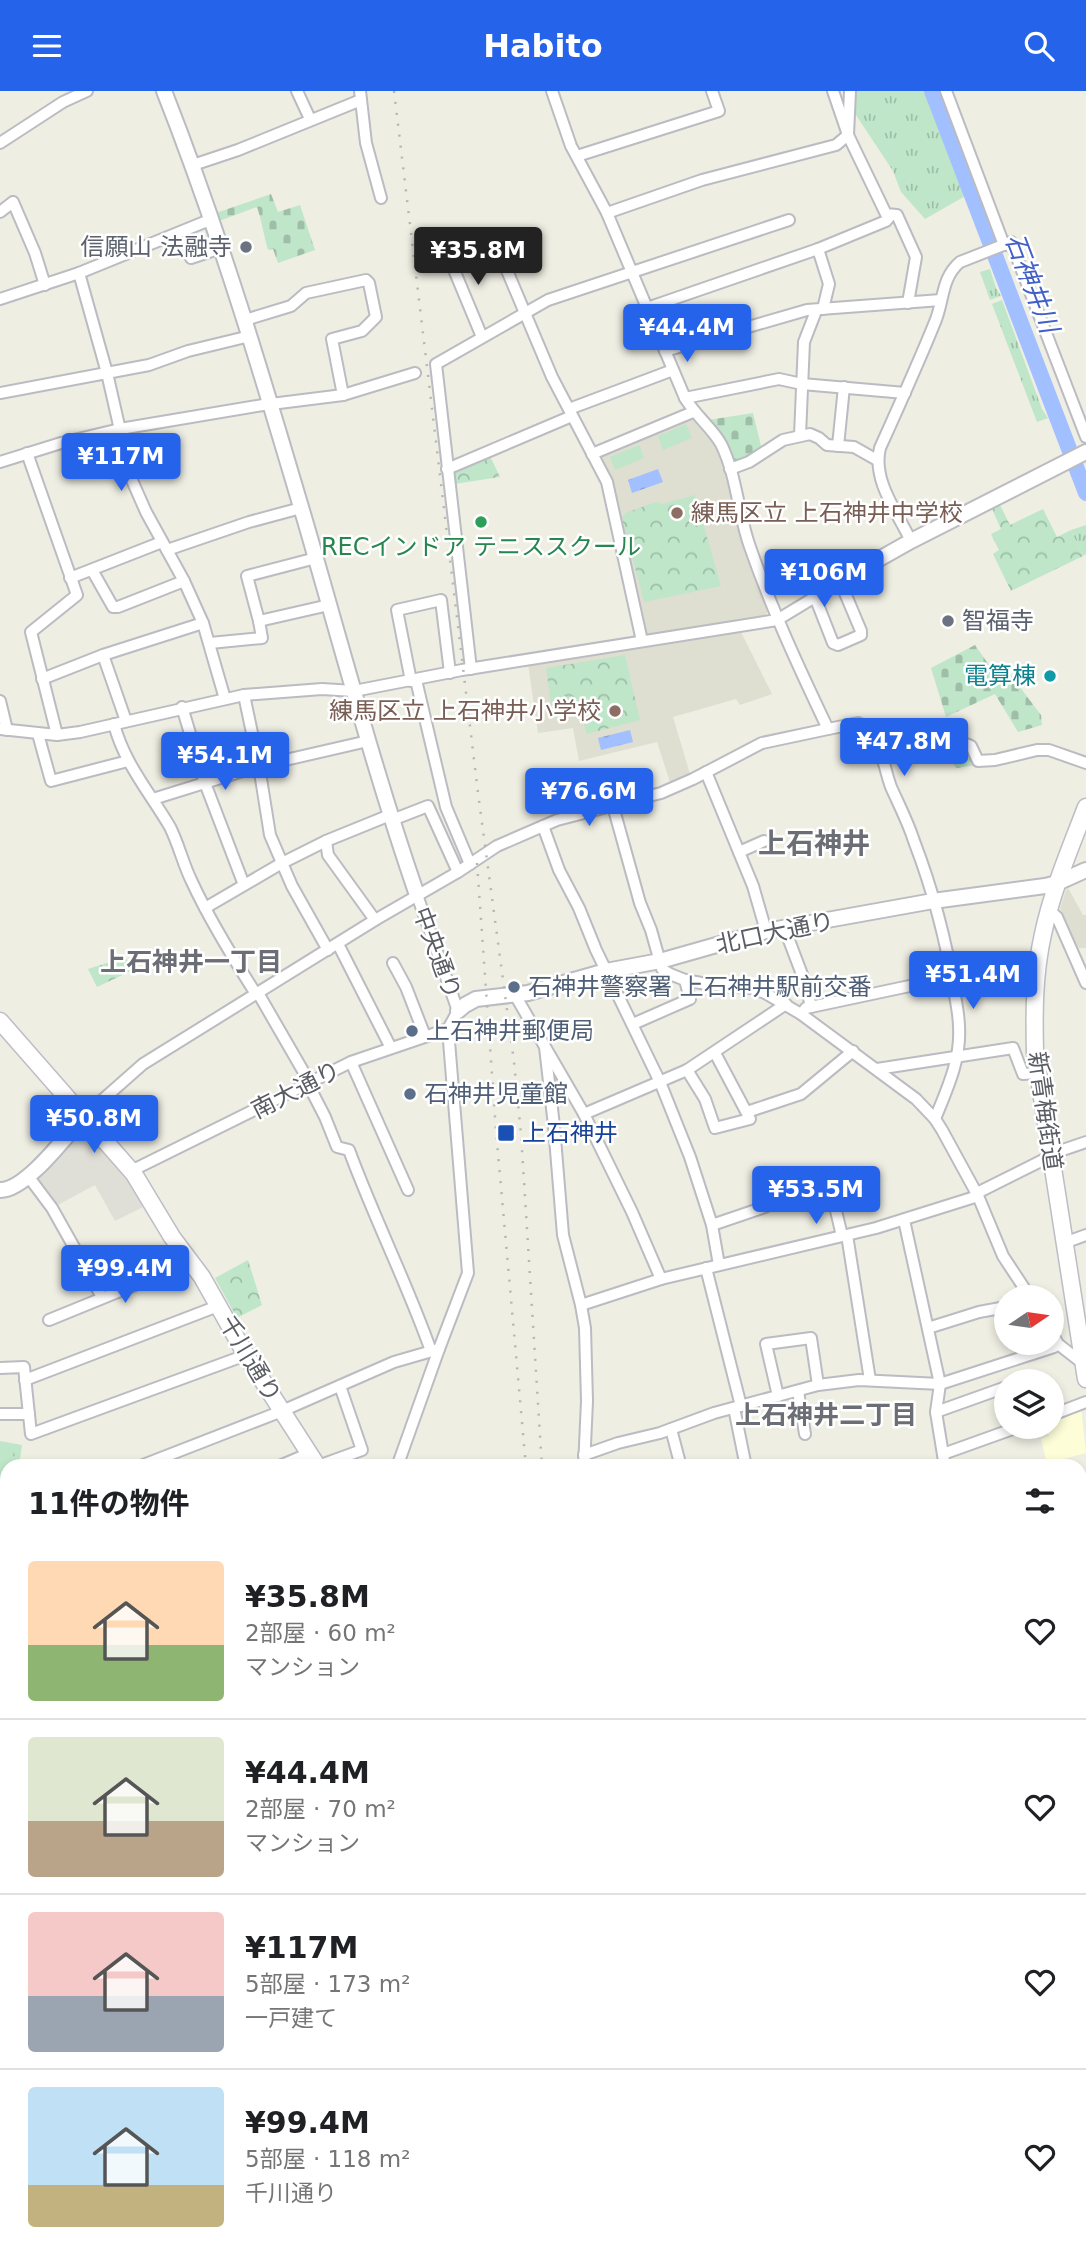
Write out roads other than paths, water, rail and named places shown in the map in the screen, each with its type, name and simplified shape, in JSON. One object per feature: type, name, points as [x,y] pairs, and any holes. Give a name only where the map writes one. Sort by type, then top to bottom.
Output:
[{"type":"main road","name":"新青梅街道","points":[[1085,1370],[1082,1334],[1064,1243],[1035,1052],[1035,981],[1049,910],[1086,807]]},
{"type":"main road","name":"千川通り","points":[[0,1021],[131,1171],[313,1459]]},
{"type":"street","points":[[0,143],[63,102],[87,91]]},
{"type":"street","points":[[164,91],[212,219],[250,336],[391,818],[417,895]]},
{"type":"street","points":[[298,91],[310,119]]},
{"type":"street","points":[[552,91],[571,146],[607,213],[685,398],[693,412],[720,442],[730,469],[748,543],[777,620],[828,729]]},
{"type":"street","points":[[577,156],[719,111],[714,91]]},
{"type":"street","points":[[833,91],[848,135],[886,214],[897,215],[916,257],[908,303]]},
{"type":"street","points":[[607,213],[702,180],[836,145],[848,135],[850,91]]},
{"type":"street","points":[[946,91],[1002,246]]},
{"type":"street","points":[[193,165],[238,150],[360,96],[366,143],[381,198]]},
{"type":"street","points":[[0,212],[13,202],[35,253],[45,285]]},
{"type":"street","points":[[647,308],[818,249],[886,221],[891,215]]},
{"type":"street","points":[[0,299],[79,273],[212,219]]},
{"type":"street","points":[[471,669],[436,364],[548,300],[789,220]]},
{"type":"street","points":[[911,541],[879,476],[877,460],[937,318],[945,283],[953,268],[960,262],[1012,242],[1086,437]]},
{"type":"street","points":[[191,258],[221,248]]},
{"type":"street","points":[[444,248],[482,337]]},
{"type":"street","points":[[800,435],[804,342],[820,310],[828,284],[818,249]]},
{"type":"street","points":[[523,253],[503,261],[552,377],[607,482],[642,641]]},
{"type":"street","points":[[79,273],[107,373],[131,478],[203,623],[225,699]]},
{"type":"street","points":[[244,320],[290,306],[306,293],[366,280],[369,283],[376,317],[362,331],[332,339],[343,395]]},
{"type":"street","points":[[665,351],[807,310],[941,300]]},
{"type":"street","points":[[0,393],[149,365],[188,351],[250,336]]},
{"type":"street","points":[[447,469],[570,412],[673,370]]},
{"type":"street","points":[[0,462],[120,429],[343,395],[415,373]]},
{"type":"street","points":[[685,398],[779,379],[802,384],[905,393]]},
{"type":"street","points":[[838,446],[844,387]]},
{"type":"street","points":[[592,454],[693,412]]},
{"type":"street","points":[[730,469],[749,462],[783,440],[810,434],[819,437],[827,445],[854,447],[877,460]]},
{"type":"street","points":[[27,453],[77,595],[30,632],[57,735]]},
{"type":"street","points":[[0,701],[3,729],[57,735],[244,695],[322,689],[354,691],[471,669],[777,620],[911,541],[1079,456]]},
{"type":"street","points":[[71,578],[164,546],[301,508]]},
{"type":"street","points":[[210,643],[262,638],[247,576],[316,558]]},
{"type":"street","points":[[92,570],[113,607],[184,581]]},
{"type":"street","points":[[815,597],[833,643],[838,645],[861,635],[840,581]]},
{"type":"street","points":[[450,673],[441,600],[397,610],[446,807],[470,864]]},
{"type":"street","points":[[259,621],[329,605]]},
{"type":"street","points":[[43,679],[103,655],[203,623]]},
{"type":"street","points":[[103,655],[126,721]]},
{"type":"street","points":[[244,695],[270,835],[292,886],[328,950]]},
{"type":"street","points":[[182,708],[205,783],[244,885]]},
{"type":"street","points":[[0,1190],[10,1189],[28,1176],[89,1110],[143,1064],[505,842],[543,826],[661,793],[762,743],[861,723],[871,732],[879,748],[890,784],[914,841],[950,965],[959,1024],[958,1057],[935,1119]]},
{"type":"street","points":[[114,724],[119,744],[171,829],[191,880],[222,941],[257,993],[309,1084],[337,1147],[349,1150],[367,1198],[435,1350]]},
{"type":"street","points":[[37,734],[51,781],[128,761]]},
{"type":"street","points":[[879,748],[947,736],[971,746],[978,761],[1049,750],[1086,763]]},
{"type":"street","points":[[153,799],[259,766],[368,741]]},
{"type":"street","points":[[706,772],[753,886],[766,930]]},
{"type":"street","points":[[205,908],[326,841],[428,806],[458,872]]},
{"type":"street","points":[[612,806],[640,903],[666,972],[685,980],[758,990],[786,1005],[806,1011],[916,1099],[935,1119],[977,1195],[1003,1256],[1022,1285]]},
{"type":"street","points":[[543,826],[559,870],[660,1082],[691,1157],[712,1225],[719,1265]]},
{"type":"street","points":[[326,841],[328,855],[375,920]]},
{"type":"street","points":[[739,852],[764,841]]},
{"type":"street","name":"北口大通り","points":[[495,997],[660,961],[766,930],[1058,883],[1086,870]]},
{"type":"street","name":"中央通り","points":[[417,895],[458,1011],[476,999],[495,997]]},
{"type":"street","points":[[1049,910],[1057,916],[1086,983]]},
{"type":"street","points":[[784,927],[807,985],[806,1011]]},
{"type":"street","points":[[338,944],[391,1048]]},
{"type":"street","points":[[393,963],[425,1036]]},
{"type":"street","points":[[806,1011],[919,984],[921,970],[950,965]]},
{"type":"street","points":[[633,1024],[690,999],[685,980]]},
{"type":"street","points":[[514,995],[584,1114],[661,1279]]},
{"type":"street","points":[[584,1114],[687,1070],[786,1005]]},
{"type":"street","points":[[400,1459],[435,1350],[468,1273],[448,1029],[458,1011]]},
{"type":"street","name":"南大通り","points":[[131,1171],[351,1062],[448,1029]]},
{"type":"street","points":[[545,1047],[563,1235],[582,1305],[587,1376],[584,1459]]},
{"type":"street","points":[[877,1069],[1013,1048],[1023,1074],[1038,1073]]},
{"type":"street","points":[[747,1112],[801,1094],[853,1051]]},
{"type":"street","points":[[687,1070],[705,1099],[715,1128],[750,1119],[715,1053]]},
{"type":"street","points":[[351,1062],[408,1190]]},
{"type":"street","points":[[582,1305],[661,1279],[904,1220],[977,1195],[1051,1155],[1086,1142]]},
{"type":"street","points":[[28,1176],[52,1208],[102,1297]]},
{"type":"street","points":[[712,1225],[829,1181],[844,1235],[870,1380]]},
{"type":"street","points":[[904,1220],[940,1384],[936,1412],[943,1459]]},
{"type":"street","points":[[1064,1243],[1086,1235]]},
{"type":"street","points":[[49,1320],[191,1262]]},
{"type":"street","points":[[706,1268],[737,1407],[745,1459]]},
{"type":"street","points":[[25,1380],[218,1306]]},
{"type":"street","points":[[928,1328],[994,1309]]},
{"type":"street","points":[[778,1396],[766,1345],[811,1338],[818,1385]]},
{"type":"street","points":[[169,1459],[394,1362],[435,1350]]},
{"type":"street","points":[[1064,1350],[1085,1370]]},
{"type":"street","points":[[0,1368],[24,1367],[31,1434],[36,1434],[246,1355]]},
{"type":"street","points":[[588,1459],[618,1443],[818,1385],[859,1380],[940,1384],[1030,1355]]},
{"type":"street","points":[[1002,1364],[1003,1369]]},
{"type":"street","points":[[327,1459],[362,1450],[340,1386]]},
{"type":"street","points":[[798,1391],[805,1434]]},
{"type":"street","points":[[936,1412],[994,1391]]},
{"type":"street","points":[[1064,1410],[1086,1402]]},
{"type":"street","points":[[0,1413],[29,1414]]},
{"type":"street","points":[[671,1429],[679,1459]]},
{"type":"street","points":[[943,1454],[994,1436]]},
{"type":"water","points":[[658,469],[663,482],[632,493],[628,480]]},
{"type":"water","points":[[630,730],[633,742],[601,750],[598,738]]},
{"type":"waterway","name":"石神井川","points":[[932,91],[1086,493]]},
{"type":"railway","points":[[394,91],[478,793],[514,1062],[541,1459]]},
{"type":"railway","points":[[477,863],[496,1131],[525,1459]]},
{"type":"place","name":"信願山 法融寺","points":[[246,247]]},
{"type":"place","name":"練馬区立 上石神井中学校","points":[[677,513]]},
{"type":"place","name":"RECインドア テニススクール","points":[[481,522]]},
{"type":"place","name":"智福寺","points":[[948,621]]},
{"type":"place","name":"電算棟","points":[[1050,676]]},
{"type":"place","name":"練馬区立 上石神井小学校","points":[[615,711]]},
{"type":"place","name":"石神井警察署 上石神井駅前交番","points":[[514,987]]},
{"type":"place","name":"上石神井郵便局","points":[[412,1031]]},
{"type":"place","name":"石神井児童館","points":[[410,1094]]},
{"type":"place","name":"上石神井","points":[[506,1133]]},
{"type":"district","name":"上石神井","points":[[814,843]]},
{"type":"district","name":"上石神井一丁目","points":[[191,962]]},
{"type":"district","name":"上石神井二丁目","points":[[826,1415]]}]
